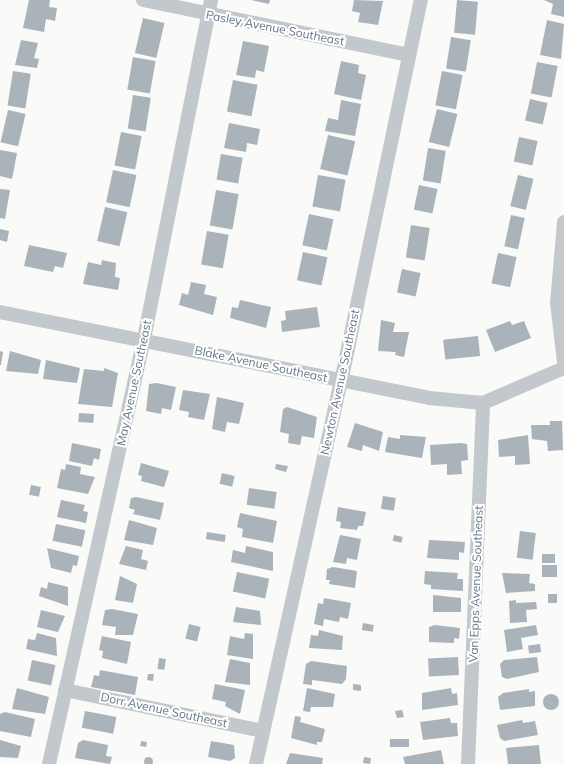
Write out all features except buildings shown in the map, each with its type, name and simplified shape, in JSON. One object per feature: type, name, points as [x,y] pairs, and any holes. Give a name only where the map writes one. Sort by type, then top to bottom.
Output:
[{"type":"street","name":"Pasley Avenue Southeast","points":[[143,0],[408,55]]},
{"type":"street","name":"May Avenue Southeast","points":[[49,764],[144,339],[211,0]]},
{"type":"street","name":"Newton Avenue Southeast","points":[[256,764],[341,382],[408,55],[421,0]]},
{"type":"street","points":[[564,222],[557,303],[564,362]]},
{"type":"street","name":"Blake Avenue Southeast","points":[[0,312],[144,339],[341,382],[429,398],[483,403],[564,368]]},
{"type":"street","name":"Van Epps Avenue Southeast","points":[[468,764],[483,403]]},
{"type":"street","name":"Dorr Avenue Southeast","points":[[65,690],[263,731]]}]
